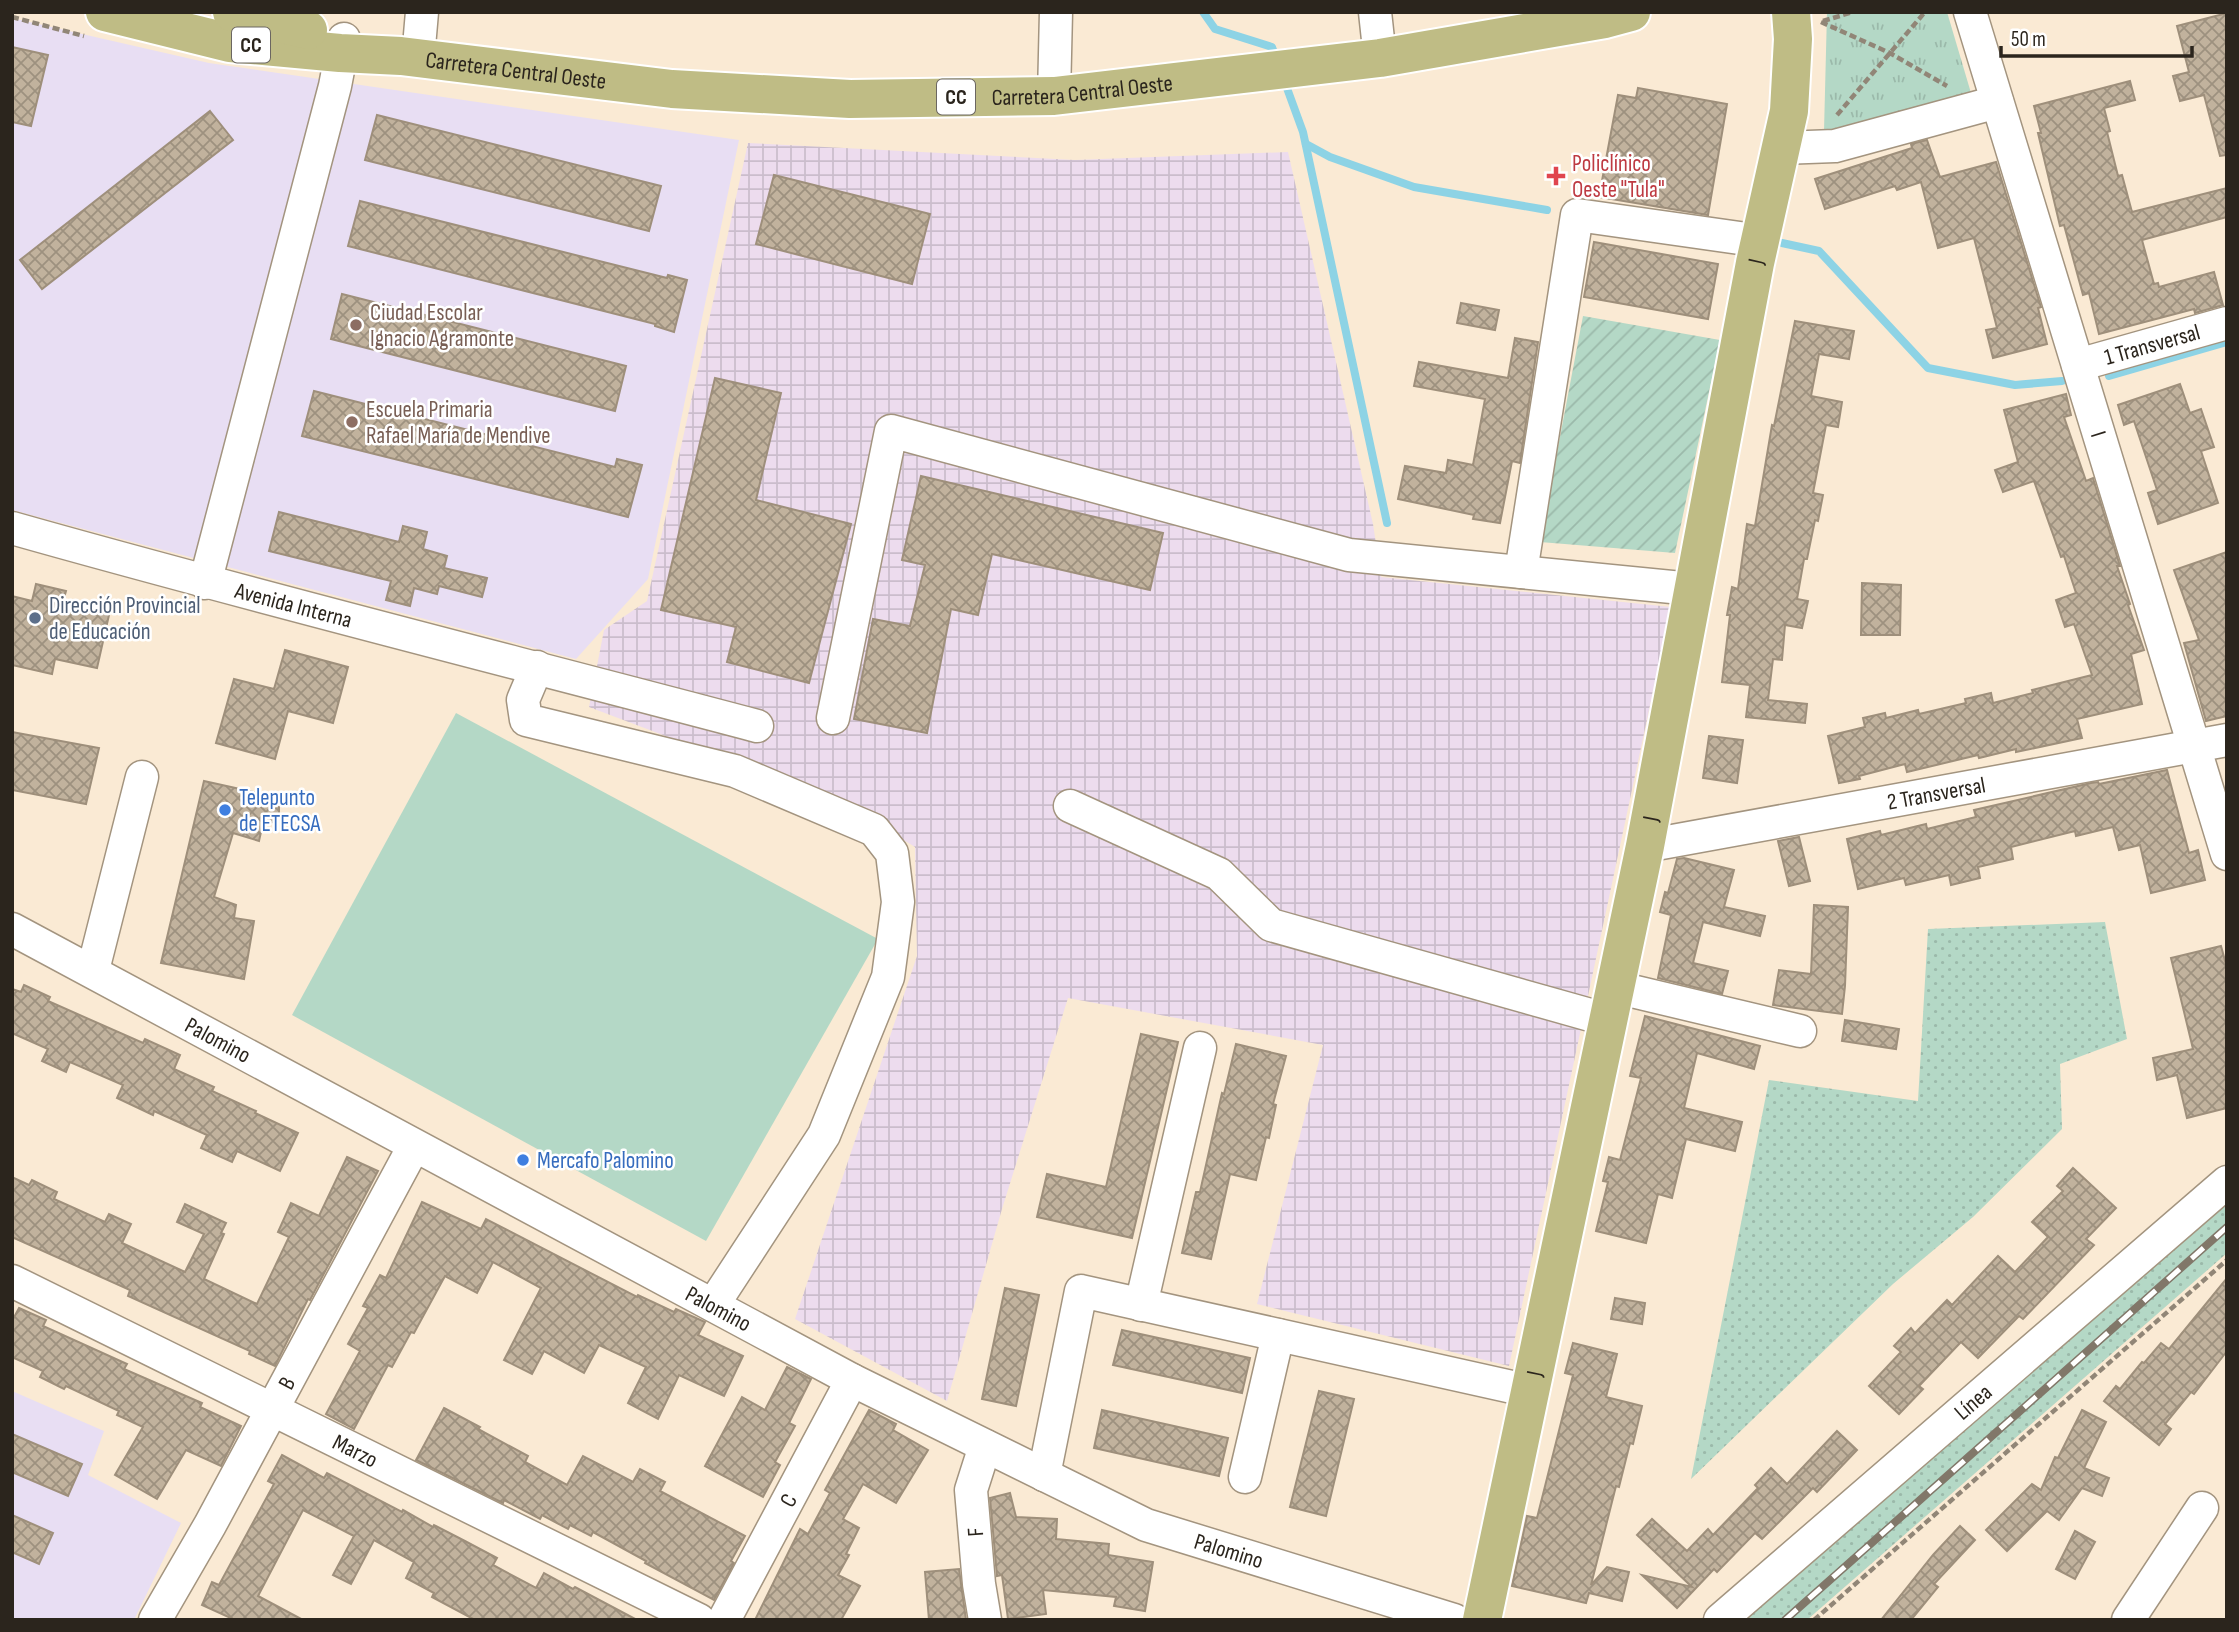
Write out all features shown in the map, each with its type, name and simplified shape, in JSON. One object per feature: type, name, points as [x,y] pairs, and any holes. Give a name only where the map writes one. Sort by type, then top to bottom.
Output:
[{"type":"main road","name":"Carretera Central Oeste","points":[[105,12],[234,20],[342,46],[409,57],[686,90],[850,99],[1054,96],[1380,58],[1605,19],[1631,12]]},
{"type":"main road","name":"J","points":[[1482,1620],[1645,846],[1692,589],[1761,241],[1796,148],[1789,111],[1793,38],[1805,17]]},
{"type":"street","points":[[409,57],[422,12]]},
{"type":"street","points":[[1054,96],[1056,12]]},
{"type":"street","points":[[1375,12],[1380,58]]},
{"type":"street","name":"I","points":[[1970,12],[1989,104],[2078,365],[2227,854]]},
{"type":"street","points":[[205,583],[335,86],[342,46]]},
{"type":"street","points":[[1796,148],[1835,146],[1989,104]]},
{"type":"street","points":[[1521,572],[1577,215],[1761,241]]},
{"type":"street","name":"1 Transversal","points":[[2078,365],[2227,323]]},
{"type":"street","points":[[832,718],[891,431],[1349,555],[1692,589]]},
{"type":"street","name":"Avenida Interna","points":[[12,528],[205,583],[757,726]]},
{"type":"street","points":[[537,667],[523,700],[526,720],[735,771],[874,830],[891,853],[898,902],[888,977],[824,1135],[713,1305]]},
{"type":"street","name":"2 Transversal","points":[[1645,846],[2227,740]]},
{"type":"street","points":[[93,970],[142,777]]},
{"type":"street","points":[[1070,806],[1219,874],[1270,925],[1611,1004],[1800,1031]]},
{"type":"street","name":"Palomino","points":[[12,929],[93,970],[414,1146],[852,1380],[1146,1525],[1454,1620]]},
{"type":"street","points":[[1141,1305],[1199,1048]]},
{"type":"street","name":"B","points":[[155,1620],[273,1410],[414,1146]]},
{"type":"street","name":"Línea","points":[[1720,1620],[2227,1182]]},
{"type":"street","name":"Marzo","points":[[12,1281],[699,1620]]},
{"type":"street","points":[[1044,1475],[1081,1291],[1530,1391]]},
{"type":"street","points":[[1245,1477],[1278,1335]]},
{"type":"street","name":"C","points":[[724,1620],[852,1380]]},
{"type":"street","name":"F","points":[[985,1446],[971,1490],[979,1584],[985,1620]]},
{"type":"street","points":[[2128,1620],[2202,1508]]},
{"type":"path","points":[[1796,148],[1890,52],[1925,12]]},
{"type":"path","points":[[1805,17],[1890,52],[1989,104]]},
{"type":"path","points":[[1814,1620],[2227,1260]]},
{"type":"shaded area","name":"Ciudad Escolar Ignacio Agramonte","points":[[12,18],[209,63],[739,140],[648,579],[576,659],[12,510]]},
{"type":"shaded area","points":[[748,143],[1075,160],[1288,152],[1373,524],[1381,577],[1671,607],[1509,1366],[1257,1304],[1323,1045],[1068,998],[1002,1209],[947,1401],[795,1319],[917,956],[915,847],[845,804],[589,707],[604,630],[647,601]]},
{"type":"shaded area","points":[[12,1391],[104,1431],[88,1475],[181,1523],[134,1620],[12,1620]]},
{"type":"green space","points":[[1827,12],[1947,12],[1971,93],[1824,131]]},
{"type":"green space","points":[[1583,316],[1720,340],[1675,553],[1540,542]]},
{"type":"green space","points":[[456,713],[878,939],[706,1241],[292,1015]]},
{"type":"green space","points":[[2105,922],[2127,1039],[2060,1064],[2062,1129],[1973,1217],[1893,1284],[1691,1479],[1769,1080],[1918,1101],[1928,929]]},
{"type":"green space","points":[[2227,1179],[2227,1253],[1807,1620],[1713,1620]]},
{"type":"building","points":[[2227,13],[2227,155],[2220,156],[2204,95],[2180,101],[2173,76],[2189,72],[2177,26]]},
{"type":"building","points":[[12,47],[48,55],[31,126],[12,122]]},
{"type":"building","points":[[2130,81],[2135,100],[2104,108],[2118,176],[2122,175],[2132,212],[2227,188],[2227,217],[2142,240],[2154,284],[2158,283],[2159,287],[2214,272],[2223,305],[2195,313],[2194,309],[2099,334],[2089,293],[2083,295],[2064,225],[2060,226],[2034,106]]},
{"type":"building","points":[[1638,88],[1727,104],[1708,215],[1599,197],[1618,95],[1636,98]]},
{"type":"building","points":[[210,111],[233,140],[42,289],[20,260]]},
{"type":"building","points":[[377,115],[661,186],[649,231],[365,160]]},
{"type":"building","points":[[1927,140],[1940,177],[1996,162],[2041,307],[2038,308],[2047,344],[1993,358],[1986,330],[1997,328],[1974,238],[1938,248],[1921,182],[1897,190],[1895,186],[1825,209],[1815,179],[1912,148],[1911,144]]},
{"type":"building","points":[[774,175],[930,214],[912,284],[756,244]]},
{"type":"building","points":[[360,201],[667,278],[668,275],[687,280],[674,332],[655,324],[348,246]]},
{"type":"building","points":[[1594,242],[1718,264],[1708,319],[1584,297]]},
{"type":"building","points":[[342,294],[626,366],[615,411],[331,339]]},
{"type":"building","points":[[1461,303],[1499,310],[1495,330],[1457,323]]},
{"type":"building","points":[[1795,321],[1854,331],[1849,359],[1819,354],[1811,396],[1842,402],[1838,427],[1826,425],[1813,493],[1823,495],[1807,559],[1804,559],[1797,599],[1808,601],[1802,628],[1785,625],[1782,660],[1773,659],[1768,700],[1807,704],[1805,723],[1746,717],[1750,685],[1722,682],[1732,587],[1738,589],[1747,524],[1755,526],[1772,425],[1774,426]]},
{"type":"building","points":[[1515,338],[1538,342],[1520,463],[1512,461],[1500,523],[1473,519],[1474,515],[1398,499],[1405,466],[1446,473],[1448,460],[1473,465],[1485,399],[1414,386],[1419,362],[1508,378]]},
{"type":"building","points":[[715,378],[781,393],[756,500],[851,524],[809,683],[727,662],[736,627],[661,610]]},
{"type":"building","points":[[2180,384],[2190,413],[2201,409],[2214,447],[2201,451],[2218,503],[2158,524],[2148,493],[2157,490],[2134,421],[2124,425],[2118,405]]},
{"type":"building","points":[[314,391],[615,467],[617,459],[642,465],[628,517],[302,436]]},
{"type":"building","points":[[2066,394],[2071,415],[2064,417],[2086,481],[2093,478],[2120,566],[2117,566],[2130,604],[2128,605],[2144,650],[2131,654],[2142,704],[2077,719],[2082,738],[2016,752],[2016,749],[1979,758],[1978,755],[1907,772],[1905,764],[1839,783],[1828,736],[1865,727],[1863,718],[1885,713],[1886,718],[1918,710],[1919,714],[1966,703],[1965,699],[1991,693],[1993,703],[2092,675],[2074,624],[2065,627],[2056,600],[2076,593],[2034,481],[2003,492],[1995,470],[2018,462],[2004,410]]},
{"type":"building","points":[[921,476],[1163,533],[1150,590],[992,554],[978,615],[951,609],[927,733],[854,719],[873,619],[910,626],[925,565],[902,560]]},
{"type":"building","points":[[279,512],[399,542],[403,526],[427,532],[423,549],[447,556],[444,568],[487,578],[482,597],[439,586],[437,594],[414,588],[410,606],[386,600],[391,581],[269,551]]},
{"type":"building","points":[[2227,552],[2227,716],[2206,721],[2184,643],[2199,640],[2174,570]]},
{"type":"building","points":[[1862,583],[1901,585],[1900,635],[1861,635]]},
{"type":"building","points":[[36,584],[66,591],[62,605],[109,615],[97,668],[55,659],[52,674],[12,665],[12,596],[32,601]]},
{"type":"building","points":[[285,650],[348,667],[333,723],[288,711],[275,759],[216,743],[234,679],[274,689]]},
{"type":"building","points":[[12,732],[99,748],[86,804],[12,790]]},
{"type":"building","points":[[1709,736],[1743,740],[1737,783],[1703,778]]},
{"type":"building","points":[[2167,770],[2189,853],[2198,850],[2205,880],[2151,893],[2140,845],[2119,850],[2113,827],[2076,836],[2075,831],[2011,847],[2013,859],[1978,867],[1980,878],[1951,885],[1949,875],[1906,885],[1904,878],[1858,889],[1847,839],[1880,831],[1881,835],[1926,824],[1927,829],[1976,817],[1974,810],[2091,783],[2099,784]]},
{"type":"building","points":[[204,781],[276,797],[279,807],[274,822],[263,823],[259,841],[233,833],[214,897],[236,905],[234,918],[254,921],[244,979],[161,963]]},
{"type":"building","points":[[1799,837],[1810,881],[1789,886],[1778,841]]},
{"type":"building","points":[[1684,858],[1734,870],[1724,907],[1765,916],[1760,936],[1703,922],[1693,963],[1728,971],[1722,994],[1658,978],[1671,915],[1660,912],[1677,859]]},
{"type":"building","points":[[1814,905],[1848,907],[1842,1014],[1773,1005],[1779,970],[1811,974]]},
{"type":"building","points":[[2221,946],[2227,968],[2227,1108],[2187,1118],[2177,1075],[2157,1080],[2153,1058],[2193,1049],[2171,958]]},
{"type":"building","points":[[24,985],[50,997],[48,1001],[143,1043],[145,1039],[180,1055],[174,1069],[214,1087],[212,1091],[298,1133],[280,1171],[237,1151],[232,1162],[201,1148],[207,1135],[117,1098],[123,1085],[70,1062],[66,1072],[42,1061],[48,1049],[12,1033],[12,989],[21,992]]},
{"type":"building","points":[[1645,1016],[1760,1046],[1754,1069],[1697,1053],[1684,1108],[1742,1122],[1735,1151],[1686,1139],[1672,1198],[1658,1194],[1646,1243],[1596,1231],[1608,1182],[1603,1181],[1609,1157],[1620,1160],[1641,1078],[1630,1076]]},
{"type":"building","points":[[1845,1020],[1899,1029],[1896,1049],[1842,1041]]},
{"type":"building","points":[[1141,1034],[1178,1042],[1132,1238],[1037,1217],[1047,1174],[1106,1187]]},
{"type":"building","points":[[1236,1044],[1286,1056],[1273,1104],[1276,1105],[1269,1138],[1266,1137],[1256,1180],[1230,1174],[1211,1259],[1182,1253],[1196,1192],[1200,1192]]},
{"type":"building","points":[[347,1157],[378,1171],[310,1300],[308,1299],[275,1366],[249,1354],[250,1351],[128,1296],[130,1290],[12,1237],[12,1177],[29,1185],[32,1180],[57,1192],[54,1199],[105,1222],[109,1214],[131,1224],[122,1243],[185,1272],[204,1234],[177,1222],[185,1204],[226,1223],[221,1233],[224,1234],[204,1279],[257,1304],[289,1237],[278,1232],[291,1203],[319,1216]]},
{"type":"building","points":[[2073,1168],[2116,1208],[2086,1239],[2094,1245],[2023,1319],[2019,1316],[1978,1358],[1961,1342],[1919,1386],[1923,1389],[1899,1414],[1869,1386],[1901,1352],[1894,1346],[1911,1328],[1915,1333],[1947,1300],[1952,1305],[1998,1256],[2015,1272],[2048,1237],[2032,1222],[2063,1191],[2057,1186]]},
{"type":"building","points":[[422,1202],[481,1229],[486,1219],[637,1297],[638,1295],[674,1312],[676,1309],[705,1322],[698,1335],[743,1356],[724,1396],[679,1375],[658,1419],[628,1403],[646,1367],[599,1345],[584,1373],[544,1351],[532,1374],[504,1360],[541,1288],[493,1262],[477,1293],[445,1276],[414,1333],[411,1332],[392,1367],[388,1365],[354,1429],[326,1414],[360,1351],[348,1344],[368,1308],[363,1306],[380,1275],[386,1278]]},
{"type":"building","points":[[2227,1278],[2227,1351],[2194,1394],[2191,1392],[2165,1424],[2171,1429],[2159,1445],[2104,1401],[2116,1386],[2120,1389],[2161,1343],[2169,1349]]},
{"type":"building","points":[[1005,1288],[1039,1295],[1016,1406],[982,1399]]},
{"type":"building","points":[[1615,1298],[1645,1303],[1642,1324],[1611,1319]]},
{"type":"building","points":[[19,1308],[46,1320],[43,1326],[127,1364],[124,1369],[202,1403],[200,1407],[241,1426],[221,1466],[186,1450],[157,1499],[115,1475],[143,1427],[117,1415],[119,1411],[40,1377],[43,1371],[12,1357],[12,1321]]},
{"type":"building","points":[[1122,1330],[1250,1358],[1242,1393],[1113,1365]]},
{"type":"building","points":[[1573,1343],[1617,1354],[1606,1397],[1642,1406],[1633,1444],[1630,1443],[1619,1487],[1616,1486],[1591,1585],[1607,1567],[1629,1572],[1622,1601],[1589,1593],[1586,1603],[1512,1586],[1527,1516],[1537,1518],[1573,1375],[1565,1373]]},
{"type":"building","points":[[787,1367],[811,1379],[789,1423],[795,1426],[775,1462],[780,1465],[763,1497],[705,1466],[742,1397],[765,1410]]},
{"type":"building","points":[[1319,1391],[1354,1399],[1326,1516],[1290,1507]]},
{"type":"building","points":[[444,1408],[528,1456],[525,1462],[567,1485],[583,1456],[633,1482],[640,1469],[665,1482],[660,1491],[745,1536],[714,1600],[593,1532],[591,1536],[570,1525],[568,1529],[542,1515],[540,1519],[416,1460]]},
{"type":"building","points":[[869,1410],[896,1424],[893,1430],[928,1450],[896,1503],[863,1484],[843,1519],[859,1528],[838,1575],[860,1586],[841,1620],[755,1620],[800,1529],[808,1534],[830,1493],[825,1490]]},
{"type":"building","points":[[1102,1410],[1228,1438],[1219,1476],[1094,1448]]},
{"type":"building","points":[[2082,1410],[2106,1422],[2084,1468],[2109,1478],[2102,1496],[2082,1488],[2059,1520],[2047,1511],[2007,1551],[1986,1530],[2032,1484],[2041,1490],[2055,1457],[2058,1458]]},
{"type":"building","points":[[1837,1431],[1857,1450],[1817,1492],[1813,1488],[1762,1539],[1755,1533],[1717,1572],[1714,1569],[1677,1608],[1642,1575],[1692,1587],[1637,1535],[1652,1519],[1687,1551],[1708,1529],[1713,1535],[1758,1488],[1755,1485],[1771,1468],[1787,1484]]},
{"type":"building","points":[[12,1434],[82,1464],[68,1496],[12,1472]]},
{"type":"building","points":[[282,1455],[324,1478],[327,1473],[463,1540],[497,1558],[493,1565],[536,1588],[544,1573],[637,1620],[475,1620],[432,1597],[434,1593],[406,1578],[414,1562],[374,1540],[351,1584],[333,1575],[354,1536],[303,1510],[258,1596],[303,1620],[235,1620],[202,1605],[212,1582],[219,1585],[274,1484],[268,1481]]},
{"type":"building","points":[[1010,1493],[1016,1517],[1057,1519],[1056,1539],[1109,1544],[1108,1555],[1153,1562],[1145,1611],[1114,1606],[1116,1597],[1043,1590],[1046,1614],[1008,1619],[1002,1575],[997,1576],[990,1498]]},
{"type":"building","points":[[12,1515],[53,1533],[39,1564],[12,1552]]},
{"type":"building","points":[[1960,1526],[1975,1540],[1934,1584],[1938,1587],[1911,1620],[1881,1620],[1933,1555]]},
{"type":"building","points":[[2075,1531],[2095,1542],[2075,1579],[2056,1569]]},
{"type":"building","points":[[959,1569],[966,1620],[929,1620],[925,1572]]},
{"type":"waterway","points":[[1203,12],[1215,29],[1272,47],[1277,61]]},
{"type":"waterway","points":[[1284,80],[1303,132],[1387,523]]},
{"type":"waterway","points":[[1306,144],[1330,157],[1414,187],[1547,210]]},
{"type":"waterway","points":[[1782,243],[1819,251],[1928,368],[2015,385],[2062,381]]},
{"type":"waterway","points":[[2109,376],[2227,342]]},
{"type":"railway","points":[[1785,1620],[2227,1227]]},
{"type":"place","name":"Policlínico Oeste \"Tula\"","points":[[1556,176]]},
{"type":"place","name":"Ciudad Escolar Ignacio Agramonte","points":[[356,325]]},
{"type":"place","name":"Escuela Primaria Rafael María de Mendive","points":[[352,422]]},
{"type":"place","name":"Dirección Provincial de Educación","points":[[35,618]]},
{"type":"place","name":"Telepunto de ETECSA","points":[[225,810]]},
{"type":"place","name":"Mercafo Palomino","points":[[523,1160]]}]
